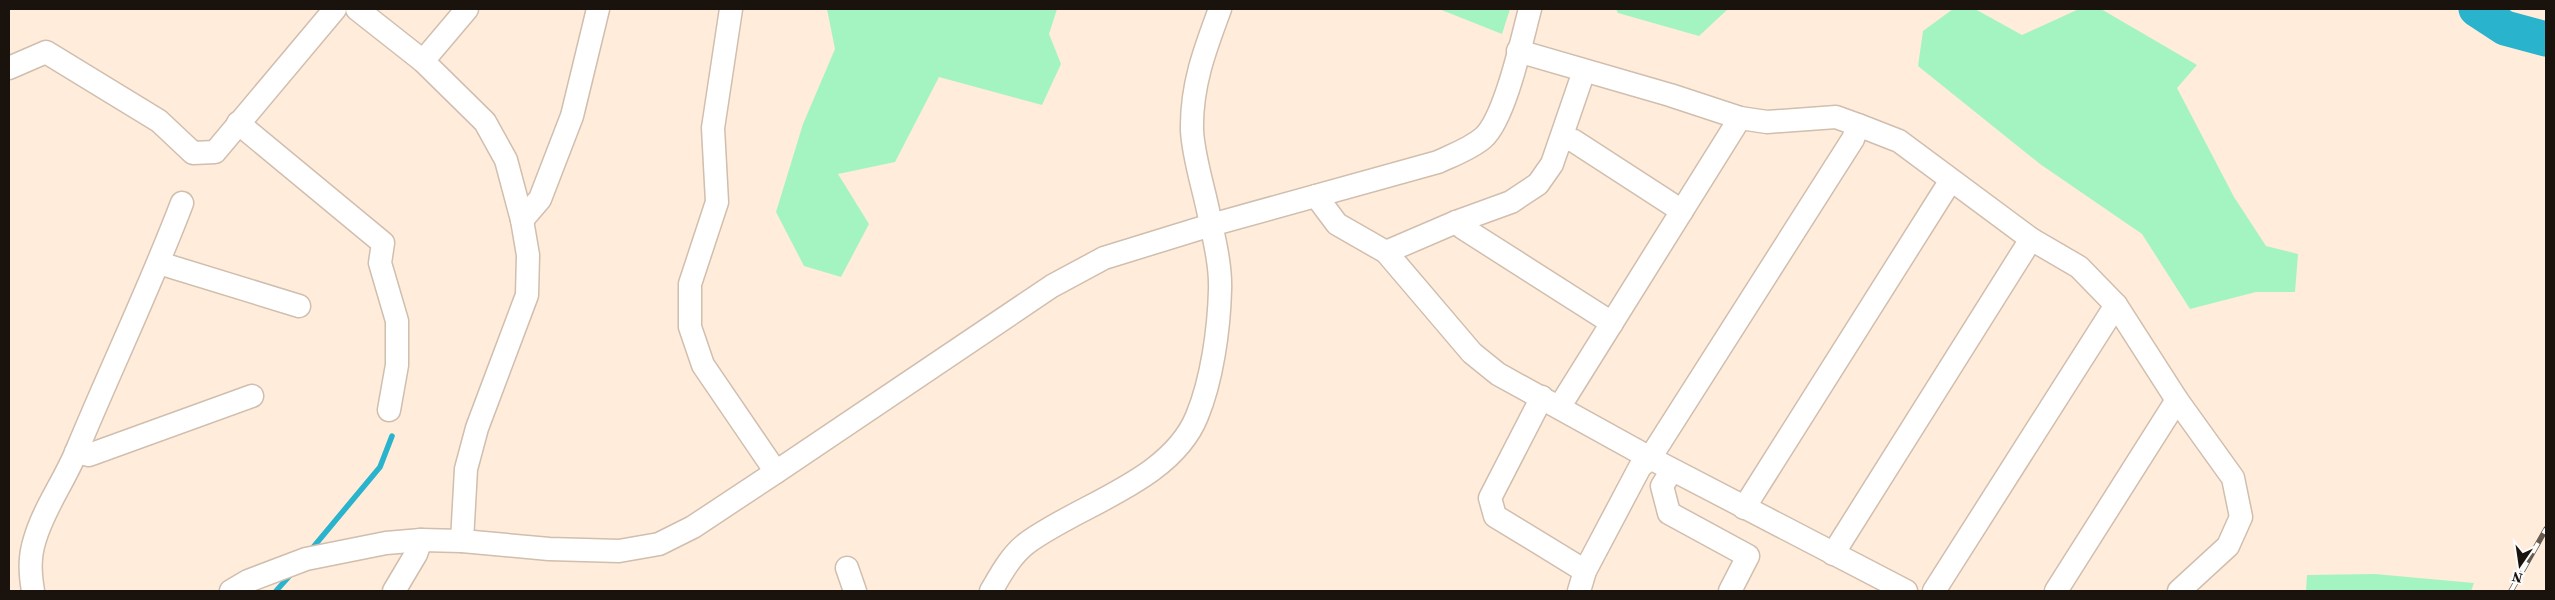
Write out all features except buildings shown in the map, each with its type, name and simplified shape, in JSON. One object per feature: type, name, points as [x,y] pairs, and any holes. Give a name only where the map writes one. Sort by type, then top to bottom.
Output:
[{"type":"street","points":[[9,68],[46,52],[159,120],[193,153],[215,152],[335,9]]},
{"type":"street","points":[[357,9],[423,61],[485,122],[506,160],[522,220],[528,255],[527,295],[477,428],[466,469],[462,541]]},
{"type":"street","points":[[423,61],[467,9]]},
{"type":"street","points":[[522,220],[540,199],[572,116],[598,9]]},
{"type":"street","points":[[731,9],[713,128],[717,202],[690,284],[690,327],[703,365],[776,472]]},
{"type":"street","points":[[992,591],[1006,566],[1026,544],[1140,478],[1176,449],[1197,417],[1212,363],[1220,289],[1211,225],[1192,132],[1193,101],[1201,61],[1220,9]]},
{"type":"street","points":[[231,591],[248,581],[306,558],[386,543],[421,540],[462,541],[549,549],[619,551],[659,544],[692,527],[776,472],[1052,286],[1104,258],[1211,225],[1438,162],[1463,151],[1484,138],[1498,115],[1530,9]]},
{"type":"street","points":[[1518,51],[1670,95],[1740,118],[1767,122],[1836,117],[1858,124],[1899,141],[2031,239],[2079,267],[2116,305],[2177,400],[2233,478],[2241,517],[2228,546],[2179,591]]},
{"type":"street","points":[[1386,252],[1456,222],[1511,202],[1538,184],[1552,164],[1584,71]]},
{"type":"street","points":[[1740,118],[1612,323],[1551,401],[1490,498],[1495,516],[1582,581],[1640,468],[1650,458],[1853,139],[1858,124]]},
{"type":"street","points":[[238,123],[383,242],[380,263],[397,321],[397,365],[389,410]]},
{"type":"street","points":[[1562,138],[1574,141],[1682,211]]},
{"type":"street","points":[[1744,508],[1951,180]]},
{"type":"street","points":[[1316,196],[1337,224],[1386,252],[1472,353],[1498,374],[1551,401],[1672,470],[1906,591]]},
{"type":"street","points":[[33,591],[29,564],[35,538],[76,452],[96,401],[159,262],[182,203]]},
{"type":"street","points":[[1456,222],[1612,323]]},
{"type":"street","points":[[1834,554],[2031,239]]},
{"type":"street","points":[[159,262],[299,306]]},
{"type":"street","points":[[1934,591],[2116,305]]},
{"type":"street","points":[[76,452],[88,455],[252,396]]},
{"type":"street","points":[[2056,591],[2177,400]]},
{"type":"street","points":[[1672,470],[1662,486],[1669,513],[1748,556],[1730,591]]},
{"type":"street","points":[[394,591],[416,554],[421,540]]},
{"type":"street","points":[[847,568],[855,591]]},
{"type":"green space","points":[[827,9],[1057,9],[1049,34],[1061,64],[1042,105],[939,77],[895,162],[838,174],[869,224],[841,277],[804,266],[776,212],[803,124],[835,49]]},
{"type":"green space","points":[[1439,9],[1510,9],[1502,34]]},
{"type":"green space","points":[[1616,9],[1728,9],[1699,36],[1618,13]]},
{"type":"green space","points":[[1953,9],[1975,9],[2022,35],[2079,9],[2101,9],[2197,65],[2177,88],[2234,197],[2266,246],[2298,254],[2295,292],[2256,292],[2190,309],[2142,234],[2040,164],[1918,66],[1923,31]]},
{"type":"green space","points":[[2375,574],[2474,583],[2471,591],[2306,591],[2307,575]]},
{"type":"waterway","points":[[2476,9],[2505,28],[2546,39]]},
{"type":"waterway","points":[[310,551],[380,467],[392,436]]},
{"type":"waterway","points":[[276,591],[293,572]]},
{"type":"railway","points":[[2511,591],[2546,529]]}]
